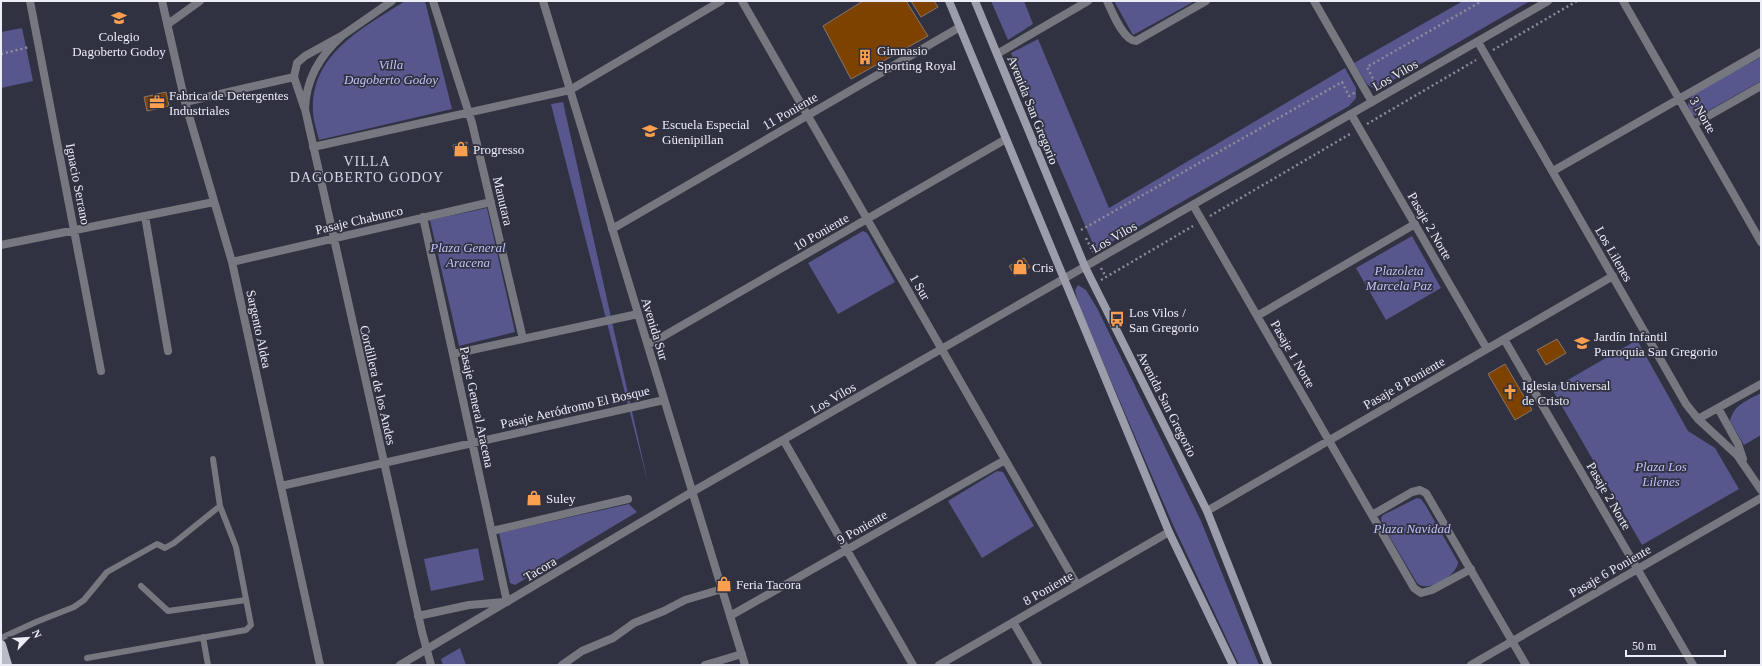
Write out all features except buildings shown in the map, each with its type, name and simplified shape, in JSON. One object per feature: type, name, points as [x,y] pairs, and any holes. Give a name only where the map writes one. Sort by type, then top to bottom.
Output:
[{"type":"main road","points":[[949,1],[1169,532],[1232,665]]},
{"type":"main road","name":"Avenida San Gregorio","points":[[975,1],[1085,267],[1207,512],[1268,665]]},
{"type":"main road","points":[[1,645],[7,665]]},
{"type":"street","name":"Ignacio Serrano","points":[[30,1],[101,371]]},
{"type":"street","name":"Sargento Aldea","points":[[162,1],[185,102],[232,262],[320,665]]},
{"type":"street","points":[[168,24],[200,1]]},
{"type":"street","points":[[185,102],[294,77],[295,68],[301,59],[343,35],[392,1]]},
{"type":"street","name":"Manutara","points":[[433,1],[468,112],[523,339]]},
{"type":"street","name":"Avenida Sur","points":[[542,1],[745,665]]},
{"type":"street","points":[[313,147],[570,90],[721,1]]},
{"type":"street","name":"1 Sur","points":[[742,1],[1077,585]]},
{"type":"street","points":[[997,54],[1088,1]]},
{"type":"street","points":[[1107,1],[1126,37],[1132,41],[1136,41],[1206,1]]},
{"type":"street","points":[[1314,1],[1372,102]]},
{"type":"street","name":"Los Vilos","points":[[692,492],[784,441],[1548,1]]},
{"type":"street","name":"3 Norte","points":[[1623,1],[1761,242]]},
{"type":"street","name":"11 Poniente","points":[[612,229],[960,27]]},
{"type":"street","name":"Cordillera de los Andes","points":[[305,109],[306,97],[311,77],[320,59],[343,35]]},
{"type":"street","name":"Los Lilenes","points":[[1478,42],[1686,404],[1698,420],[1730,448],[1745,464],[1761,490]]},
{"type":"street","points":[[1553,171],[1761,52]]},
{"type":"street","name":"Cordillera de los Andes","points":[[294,77],[297,91],[305,109],[418,616],[431,665]]},
{"type":"street","points":[[1694,124],[1761,86]]},
{"type":"street","name":"Pasaje 2 Norte","points":[[1351,114],[1488,349]]},
{"type":"street","name":"10 Poniente","points":[[648,346],[1006,139]]},
{"type":"street","points":[[1,245],[214,202]]},
{"type":"street","name":"Pasaje Chabunco","points":[[232,262],[491,202]]},
{"type":"street","name":"Pasaje 1 Norte","points":[[1193,205],[1414,588],[1423,594],[1471,569]]},
{"type":"street","points":[[145,216],[168,351]]},
{"type":"street","name":"Pasaje General Aracena","points":[[424,217],[507,602]]},
{"type":"street","points":[[1257,316],[1415,224]]},
{"type":"street","name":"Pasaje 8 Poniente","points":[[1207,512],[1613,276]]},
{"type":"street","points":[[453,354],[638,314]]},
{"type":"street","name":"Pasaje 2 Norte","points":[[1504,339],[1692,665]]},
{"type":"street","points":[[1698,420],[1761,384]]},
{"type":"street","name":"Pasaje Aeródromo El Bosque","points":[[281,486],[664,400]]},
{"type":"street","name":"Los Lilenes","points":[[1718,408],[1738,444],[1745,464]]},
{"type":"street","points":[[784,441],[913,665]]},
{"type":"street","name":"9 Poniente","points":[[730,616],[1005,460]]},
{"type":"street","points":[[1372,515],[1416,490],[1423,491],[1429,495],[1526,665]]},
{"type":"street","name":"Tacora","points":[[400,665],[692,492]]},
{"type":"street","name":"Pasaje 6 Poniente","points":[[1471,665],[1761,498]]},
{"type":"street","points":[[492,531],[628,499]]},
{"type":"street","name":"8 Poniente","points":[[939,665],[1169,532]]},
{"type":"street","points":[[562,665],[582,651],[613,638],[634,623],[664,611],[685,600],[722,589]]},
{"type":"street","points":[[418,616],[468,605],[507,602]]},
{"type":"street","points":[[1013,622],[1038,665]]},
{"type":"street","points":[[705,665],[742,654]]},
{"type":"lane","points":[[87,658],[246,630],[251,625],[236,548],[220,506],[213,459]]},
{"type":"lane","points":[[1,638],[74,607],[84,600],[107,572],[157,544],[165,548],[174,543],[220,506]]},
{"type":"lane","points":[[141,586],[168,611],[246,600]]},
{"type":"lane","points":[[203,637],[208,665]]},
{"type":"path","points":[[1081,230],[1342,82],[1349,96],[1374,81],[1367,67],[1482,1]]},
{"type":"path","points":[[1094,284],[1577,1]]},
{"type":"path","points":[[1,54],[38,44]]},
{"type":"green space","name":"Villa Dagoberto Godoy","points":[[405,1],[425,1],[452,109],[319,140],[314,120],[313,107],[315,88],[322,71],[332,56],[358,31]]},
{"type":"green space","points":[[991,1],[1024,1],[1033,24],[1008,40]]},
{"type":"green space","points":[[1114,1],[1195,1],[1133,35]]},
{"type":"green space","points":[[1463,1],[1530,1],[1381,87],[1373,88],[1367,84],[1354,63]]},
{"type":"green space","points":[[22,28],[33,81],[1,88],[1,32]]},
{"type":"green space","points":[[1038,39],[1109,208],[1345,68],[1356,88],[1356,98],[1349,106],[1096,251],[1011,53]]},
{"type":"green space","points":[[1761,57],[1761,81],[1698,116],[1692,115],[1688,105],[1689,99],[1696,92]]},
{"type":"green space","points":[[563,102],[648,483],[551,104]]},
{"type":"green space","name":"Plaza General Aracena","points":[[487,208],[515,332],[459,346],[430,220]]},
{"type":"green space","points":[[863,231],[867,233],[895,282],[838,314],[808,263]]},
{"type":"green space","name":"Plazoleta Marcela Paz","points":[[1412,236],[1441,288],[1386,320],[1356,268]]},
{"type":"green space","points":[[1078,285],[1086,290],[1097,308],[1201,521],[1259,665],[1239,665],[1173,525],[1079,306],[1075,290]]},
{"type":"green space","name":"Plaza Los Lilenes","points":[[1637,340],[1688,431],[1715,448],[1739,489],[1642,545],[1552,389]]},
{"type":"green space","points":[[1761,393],[1761,435],[1744,445],[1730,421],[1732,415],[1738,407]]},
{"type":"green space","points":[[997,471],[1003,472],[1034,526],[982,558],[948,501]]},
{"type":"green space","name":"Plaza Navidad","points":[[1417,498],[1421,499],[1426,506],[1458,562],[1457,567],[1448,577],[1441,582],[1428,586],[1422,586],[1417,583],[1382,524],[1381,518],[1383,515]]},
{"type":"green space","points":[[629,504],[637,512],[515,585],[510,583],[499,533]]},
{"type":"green space","points":[[478,548],[484,580],[431,591],[424,559]]},
{"type":"green space","points":[[460,648],[466,665],[443,665],[441,659]]},
{"type":"place","name":"Colegio Dagoberto Godoy","points":[[119,18]]},
{"type":"place","name":"Gimnasio Sporting Royal","points":[[865,57]]},
{"type":"place","name":"Fabrica de Detergentes Industriales","points":[[157,102]]},
{"type":"place","name":"Escuela Especial Güenipillan","points":[[650,131]]},
{"type":"place","name":"Progresso","points":[[461,149]]},
{"type":"place","name":"Cris","points":[[1020,267]]},
{"type":"place","name":"Los Vilos / San Gregorio","points":[[1117,319]]},
{"type":"place","name":"Jardín Infantil Parroquia San Gregorio","points":[[1582,343]]},
{"type":"place","name":"Iglesia Universal de Cristo","points":[[1510,392]]},
{"type":"place","name":"Suley","points":[[534,498]]},
{"type":"place","name":"Feria Tacora","points":[[724,584]]},
{"type":"district","name":"VILLA DAGOBERTO GODOY","points":[[367,170]]}]
